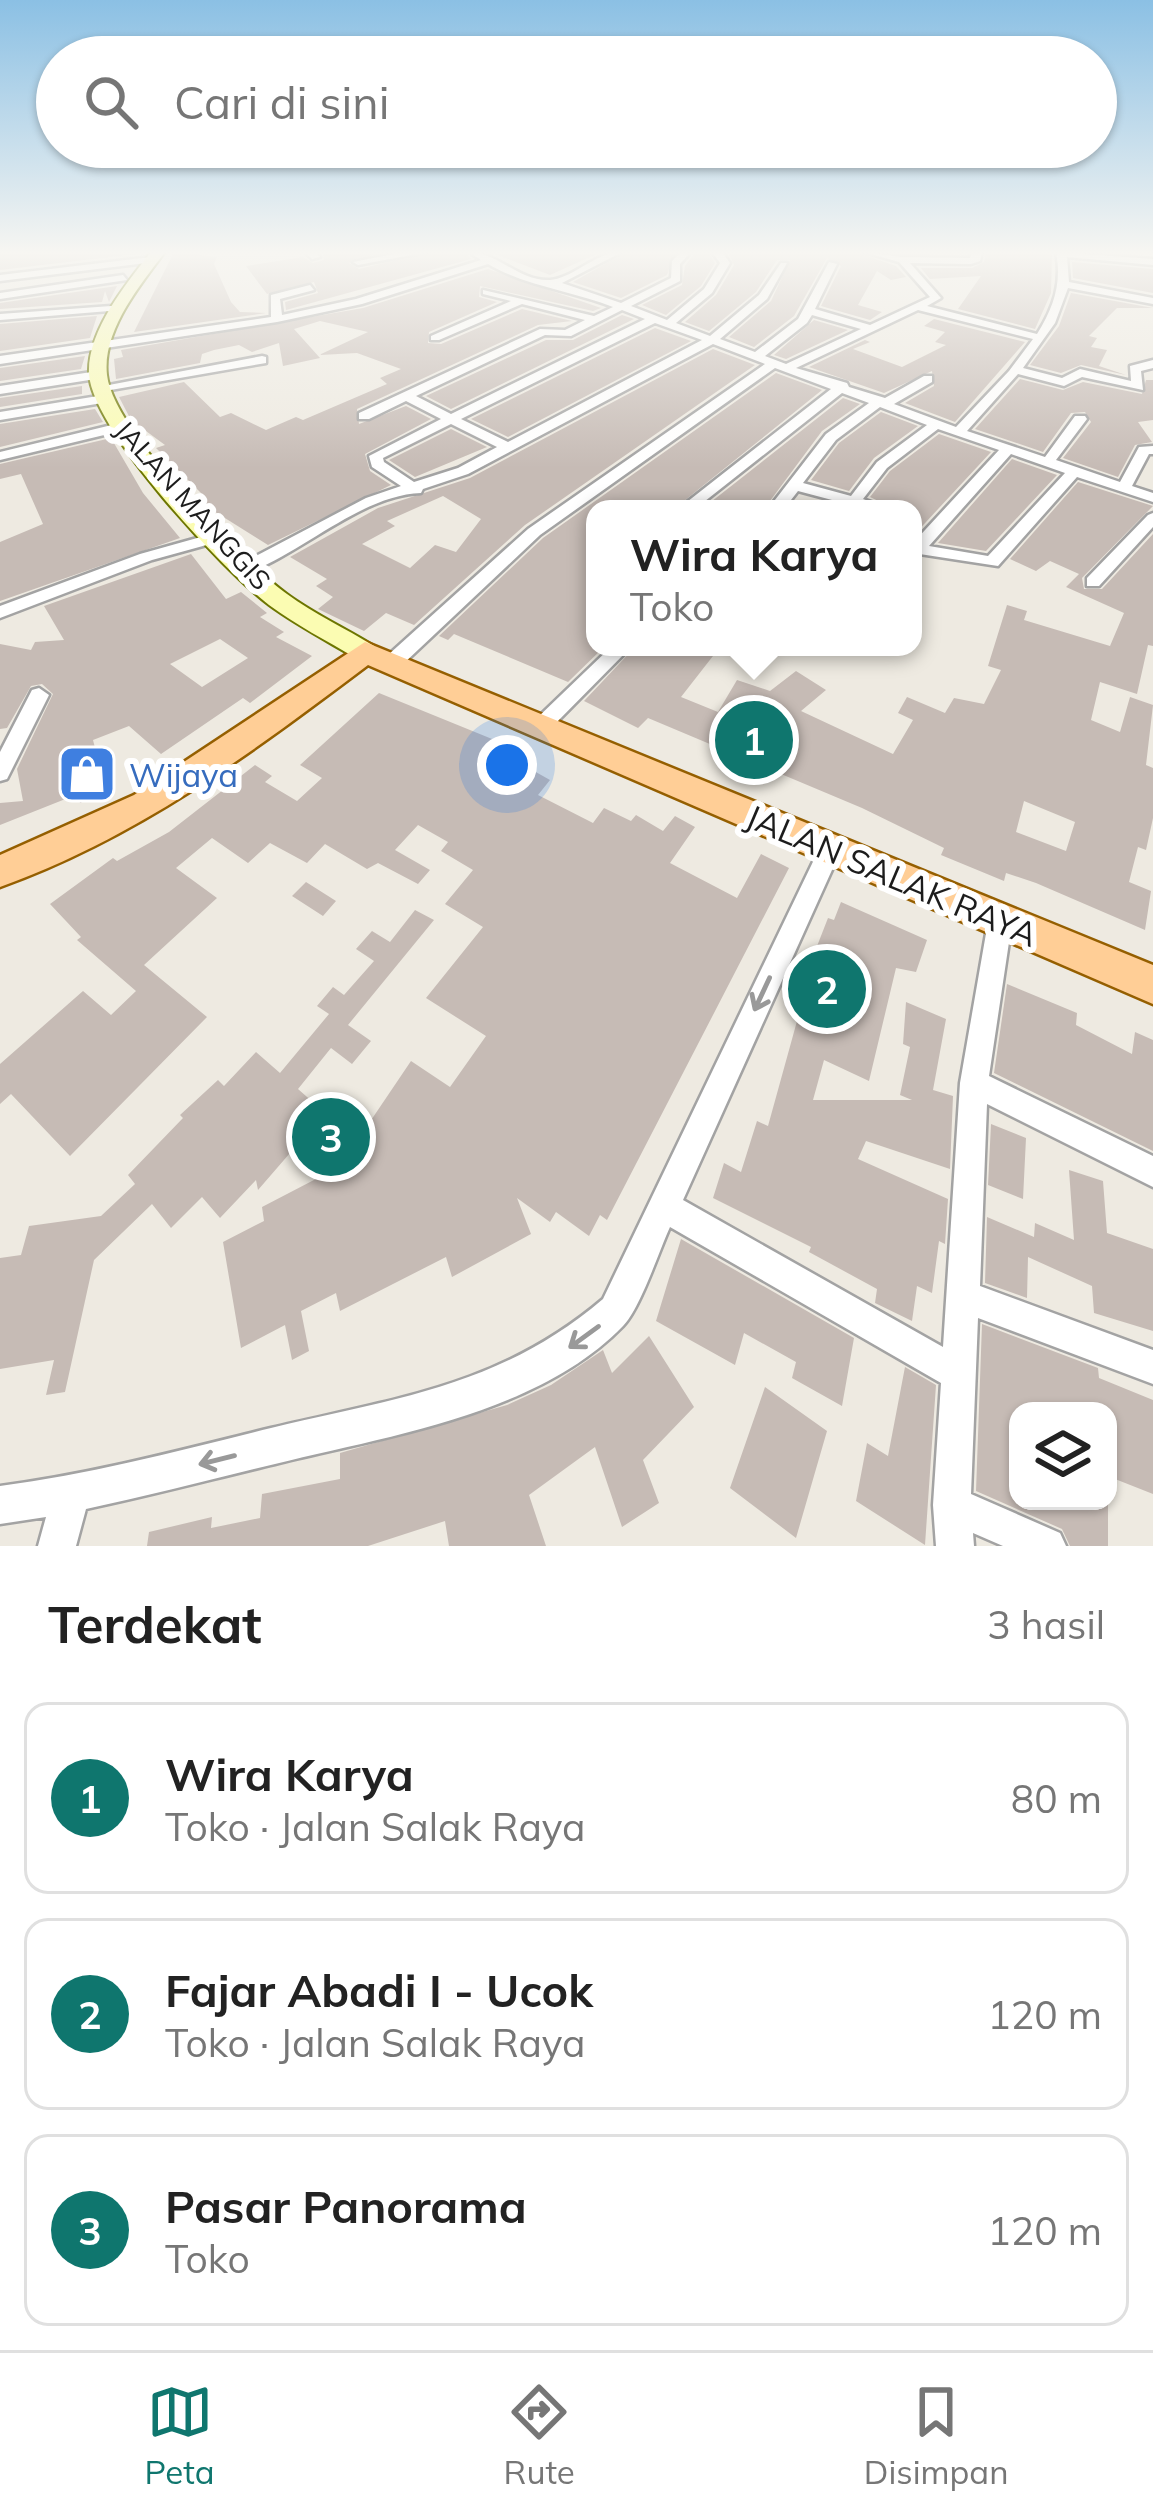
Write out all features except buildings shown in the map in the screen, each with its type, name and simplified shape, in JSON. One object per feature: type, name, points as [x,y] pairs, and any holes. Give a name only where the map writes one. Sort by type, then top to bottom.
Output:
[{"type":"main road","name":"JALAN SALAK RAYA","points":[[380,657],[1000,922],[1152,979]]},
{"type":"main road","points":[[0,871],[69,844],[158,798],[380,657]]},
{"type":"street","points":[[100,387],[103,348],[113,324]]},
{"type":"street","points":[[0,359],[246,324]]},
{"type":"street","points":[[435,338],[467,324]]},
{"type":"street","points":[[364,416],[544,331],[566,334],[588,324]]},
{"type":"street","points":[[416,490],[377,464],[376,456],[643,324]]},
{"type":"street","points":[[245,569],[371,501],[416,490],[507,447],[712,340],[731,324]]},
{"type":"street","points":[[759,356],[796,324]]},
{"type":"street","points":[[857,324],[873,329]]},
{"type":"street","points":[[380,657],[534,532],[783,364],[884,324]]},
{"type":"street","points":[[986,324],[1037,337]]},
{"type":"street","points":[[958,432],[1019,371],[1045,324]]},
{"type":"street","points":[[667,325],[1007,450],[1153,497]]},
{"type":"street","points":[[0,416],[100,387],[262,360]]},
{"type":"street","points":[[1019,371],[1064,382],[1080,373],[1139,387],[1134,369],[1152,365]]},
{"type":"street","points":[[782,500],[831,437],[928,379]]},
{"type":"street","points":[[697,500],[843,386]]},
{"type":"street","points":[[0,390],[100,387]]},
{"type":"street","name":"JALAN MANGGIS","points":[[100,387],[120,427],[268,592],[380,657]]},
{"type":"street","points":[[405,396],[507,447]]},
{"type":"street","points":[[1047,463],[1080,419]]},
{"type":"street","points":[[793,485],[855,500],[882,465],[937,424]]},
{"type":"street","points":[[0,456],[120,427]]},
{"type":"street","points":[[922,539],[1007,450]]},
{"type":"street","points":[[1124,488],[1144,450],[1153,450]]},
{"type":"street","points":[[922,549],[992,562],[1074,472]]},
{"type":"street","points":[[1093,582],[1153,518]]},
{"type":"street","points":[[922,522],[933,526]]},
{"type":"street","points":[[0,612],[146,557],[215,538]]},
{"type":"street","points":[[542,725],[613,656]]},
{"type":"street","points":[[0,773],[39,695]]},
{"type":"street","points":[[0,1505],[71,1496],[440,1404],[530,1369],[587,1339],[615,1311],[830,850]]},
{"type":"street","points":[[955,1546],[952,1505],[974,1083],[1000,922]]},
{"type":"street","points":[[974,1083],[1153,1172]]},
{"type":"street","points":[[664,1206],[960,1375]]},
{"type":"street","points":[[965,1297],[1153,1367]]},
{"type":"street","points":[[57,1546],[71,1496]]},
{"type":"street","points":[[952,1505],[1047,1546]]},
{"type":"place","name":"Wira Karya","points":[[754,740]]},
{"type":"place","name":"Wijaya","points":[[87,774]]},
{"type":"place","name":"Fajar Abadi I - Ucok","points":[[827,989]]},
{"type":"place","name":"Pasar Panorama","points":[[331,1137]]}]
